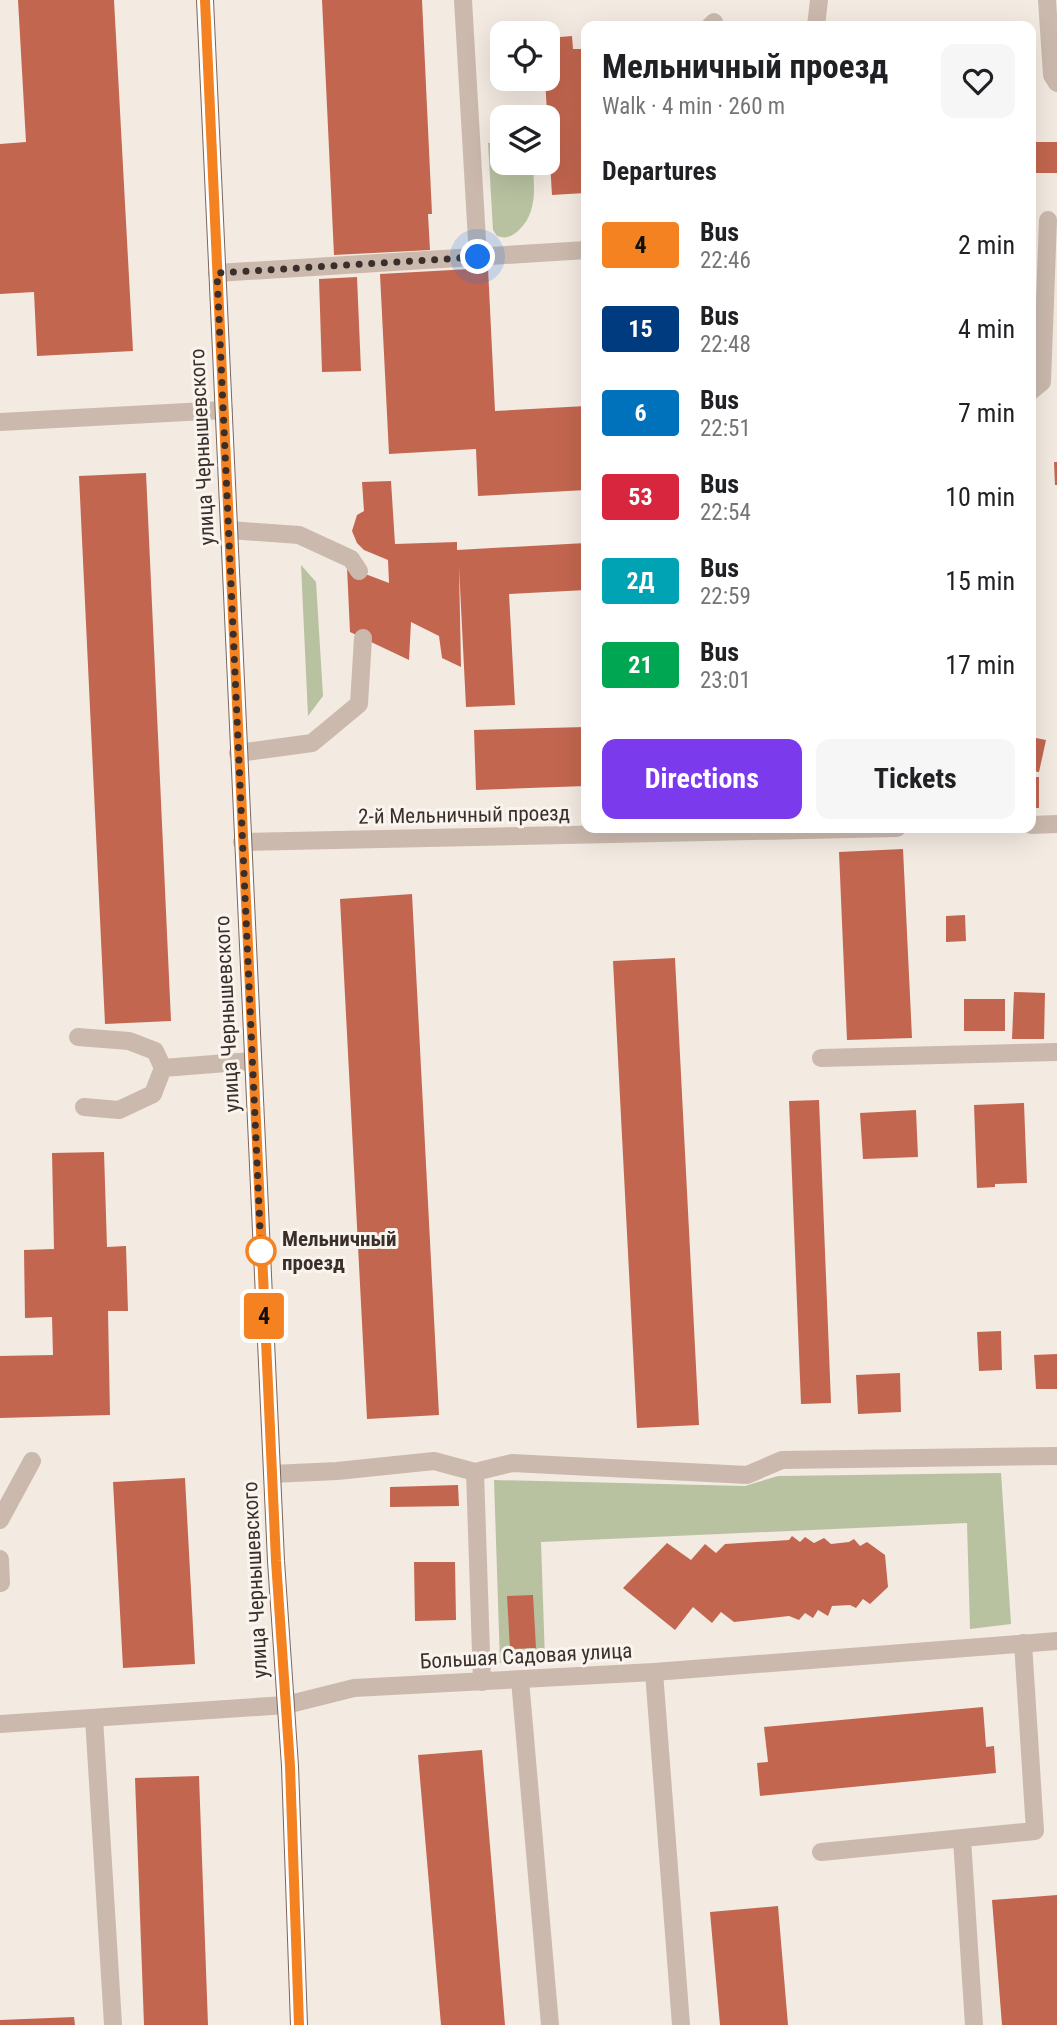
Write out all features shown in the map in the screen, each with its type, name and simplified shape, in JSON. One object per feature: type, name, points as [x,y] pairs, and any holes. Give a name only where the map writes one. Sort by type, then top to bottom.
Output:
[{"type":"main road","name":"улица Чернышевского","points":[[205,0],[252,1061],[272,1474],[290,1766],[299,2025]]},
{"type":"street","points":[[463,0],[478,257]]},
{"type":"street","points":[[817,21],[819,0]]},
{"type":"street","points":[[1047,0],[1052,75],[1057,83]]},
{"type":"street","points":[[1036,387],[1042,382],[1048,219]]},
{"type":"street","points":[[217,273],[581,250]]},
{"type":"street","points":[[0,422],[224,410]]},
{"type":"street","points":[[229,530],[299,535],[351,559],[359,571]]},
{"type":"street","points":[[238,753],[312,743],[359,704],[363,638]]},
{"type":"street","points":[[1036,825],[1057,824]]},
{"type":"street","name":"2-й Мельничный проезд","points":[[242,842],[581,833]]},
{"type":"street","points":[[78,1037],[129,1041],[155,1051],[163,1068],[153,1094],[119,1110],[84,1107]]},
{"type":"street","points":[[821,1058],[1057,1052]]},
{"type":"street","points":[[163,1068],[252,1061]]},
{"type":"street","points":[[272,1474],[337,1471],[434,1461],[475,1472],[512,1463],[747,1475],[782,1460],[1057,1456]]},
{"type":"street","points":[[0,1520],[32,1461]]},
{"type":"street","points":[[475,1472],[482,1682]]},
{"type":"street","points":[[0,1559],[1,1583]]},
{"type":"street","name":"Большая Садовая улица","points":[[0,1724],[286,1705],[354,1688],[654,1672],[1057,1641]]},
{"type":"street","points":[[821,1852],[1035,1831],[1023,1643]]},
{"type":"street","points":[[654,1672],[681,2025]]},
{"type":"street","points":[[520,1680],[550,2025]]},
{"type":"street","points":[[94,1718],[113,2024]]},
{"type":"street","points":[[962,1839],[975,2025]]},
{"type":"green space","points":[[488,143],[490,175],[534,175],[532,208],[524,224],[511,236],[497,236],[493,230]]},
{"type":"green space","points":[[301,565],[316,582],[323,696],[308,716]]},
{"type":"green space","points":[[1001,1473],[1011,1624],[970,1629],[967,1523],[541,1542],[545,1660],[500,1663],[494,1480],[745,1486],[778,1476]]},
{"type":"building","points":[[18,0],[114,0],[133,351],[37,356],[34,292],[0,294],[0,144],[26,142]]},
{"type":"building","points":[[322,0],[422,0],[432,214],[428,214],[430,250],[334,255]]},
{"type":"building","points":[[572,36],[573,49],[581,49],[581,193],[552,195],[551,175],[560,175],[560,105],[547,105],[546,91],[560,91],[560,37]]},
{"type":"building","points":[[1036,142],[1057,142],[1057,173],[1036,173]]},
{"type":"building","points":[[488,268],[495,411],[581,406],[581,490],[478,496],[476,449],[389,454],[380,274]]},
{"type":"building","points":[[357,277],[361,371],[322,372],[319,279]]},
{"type":"building","points":[[1054,462],[1057,462],[1057,485],[1055,485]]},
{"type":"building","points":[[146,473],[171,1021],[105,1024],[79,476]]},
{"type":"building","points":[[391,481],[395,544],[457,542],[457,550],[581,543],[581,590],[509,594],[515,705],[466,707],[459,567],[461,667],[442,658],[439,636],[411,622],[409,660],[350,632],[347,567],[389,583],[388,560],[364,550],[357,543],[352,531],[357,515],[364,511],[362,482]]},
{"type":"building","points":[[581,727],[581,786],[476,790],[474,730]]},
{"type":"building","points":[[1036,738],[1046,740],[1039,772],[1036,772]]},
{"type":"building","points":[[1036,777],[1039,777],[1039,808],[1036,808]]},
{"type":"building","points":[[903,849],[912,1038],[847,1040],[839,852]]},
{"type":"building","points":[[412,894],[439,1415],[367,1419],[340,899]]},
{"type":"building","points":[[965,915],[966,941],[946,942],[946,916]]},
{"type":"building","points":[[675,958],[699,1425],[637,1428],[613,961]]},
{"type":"building","points":[[1014,992],[1045,993],[1044,1039],[1012,1039]]},
{"type":"building","points":[[964,999],[1005,999],[1005,1031],[964,1031]]},
{"type":"building","points":[[819,1100],[831,1403],[801,1404],[789,1101]]},
{"type":"building","points":[[1024,1103],[1027,1183],[995,1184],[995,1187],[977,1188],[974,1105]]},
{"type":"building","points":[[916,1110],[918,1157],[863,1159],[860,1113]]},
{"type":"building","points":[[104,1152],[107,1247],[126,1246],[128,1311],[108,1311],[110,1415],[0,1418],[0,1356],[53,1355],[52,1317],[25,1318],[24,1250],[54,1249],[52,1153]]},
{"type":"building","points":[[1001,1331],[1002,1370],[979,1371],[977,1332]]},
{"type":"building","points":[[1057,1354],[1057,1389],[1036,1389],[1034,1355]]},
{"type":"building","points":[[900,1373],[901,1412],[858,1414],[856,1375]]},
{"type":"building","points":[[185,1478],[195,1664],[123,1668],[113,1482]]},
{"type":"building","points":[[458,1485],[459,1506],[390,1507],[390,1487]]},
{"type":"building","points":[[792,1536],[800,1542],[805,1537],[814,1543],[824,1538],[831,1544],[854,1539],[860,1546],[867,1542],[885,1555],[888,1587],[870,1604],[863,1599],[856,1608],[850,1605],[832,1606],[828,1616],[818,1610],[813,1618],[805,1613],[799,1620],[789,1616],[734,1622],[721,1612],[712,1623],[693,1607],[675,1630],[623,1588],[667,1543],[691,1560],[705,1544],[716,1553],[725,1544],[789,1540]]},
{"type":"building","points":[[414,1562],[455,1562],[456,1620],[415,1621]]},
{"type":"building","points":[[533,1595],[536,1648],[510,1649],[507,1596]]},
{"type":"building","points":[[983,1707],[986,1747],[994,1746],[996,1773],[760,1796],[757,1763],[768,1762],[764,1727]]},
{"type":"building","points":[[482,1750],[505,2025],[441,2025],[418,1755]]},
{"type":"building","points":[[199,1776],[208,2025],[144,2025],[135,1778]]},
{"type":"building","points":[[1057,1895],[1057,2025],[1002,2025],[992,1900]]},
{"type":"building","points":[[778,1906],[788,2025],[720,2025],[710,1912]]},
{"type":"building","points":[[74,2017],[75,2025],[0,2025],[0,2020]]},
{"type":"bus line","name":"4","points":[[205,0],[253,1088],[276,1561],[290,1766],[299,2025]]},
{"type":"place","name":"Мельничный проезд","points":[[261,1251]]},
{"type":"route","points":[[261,1251],[217,273],[478,257]]}]
